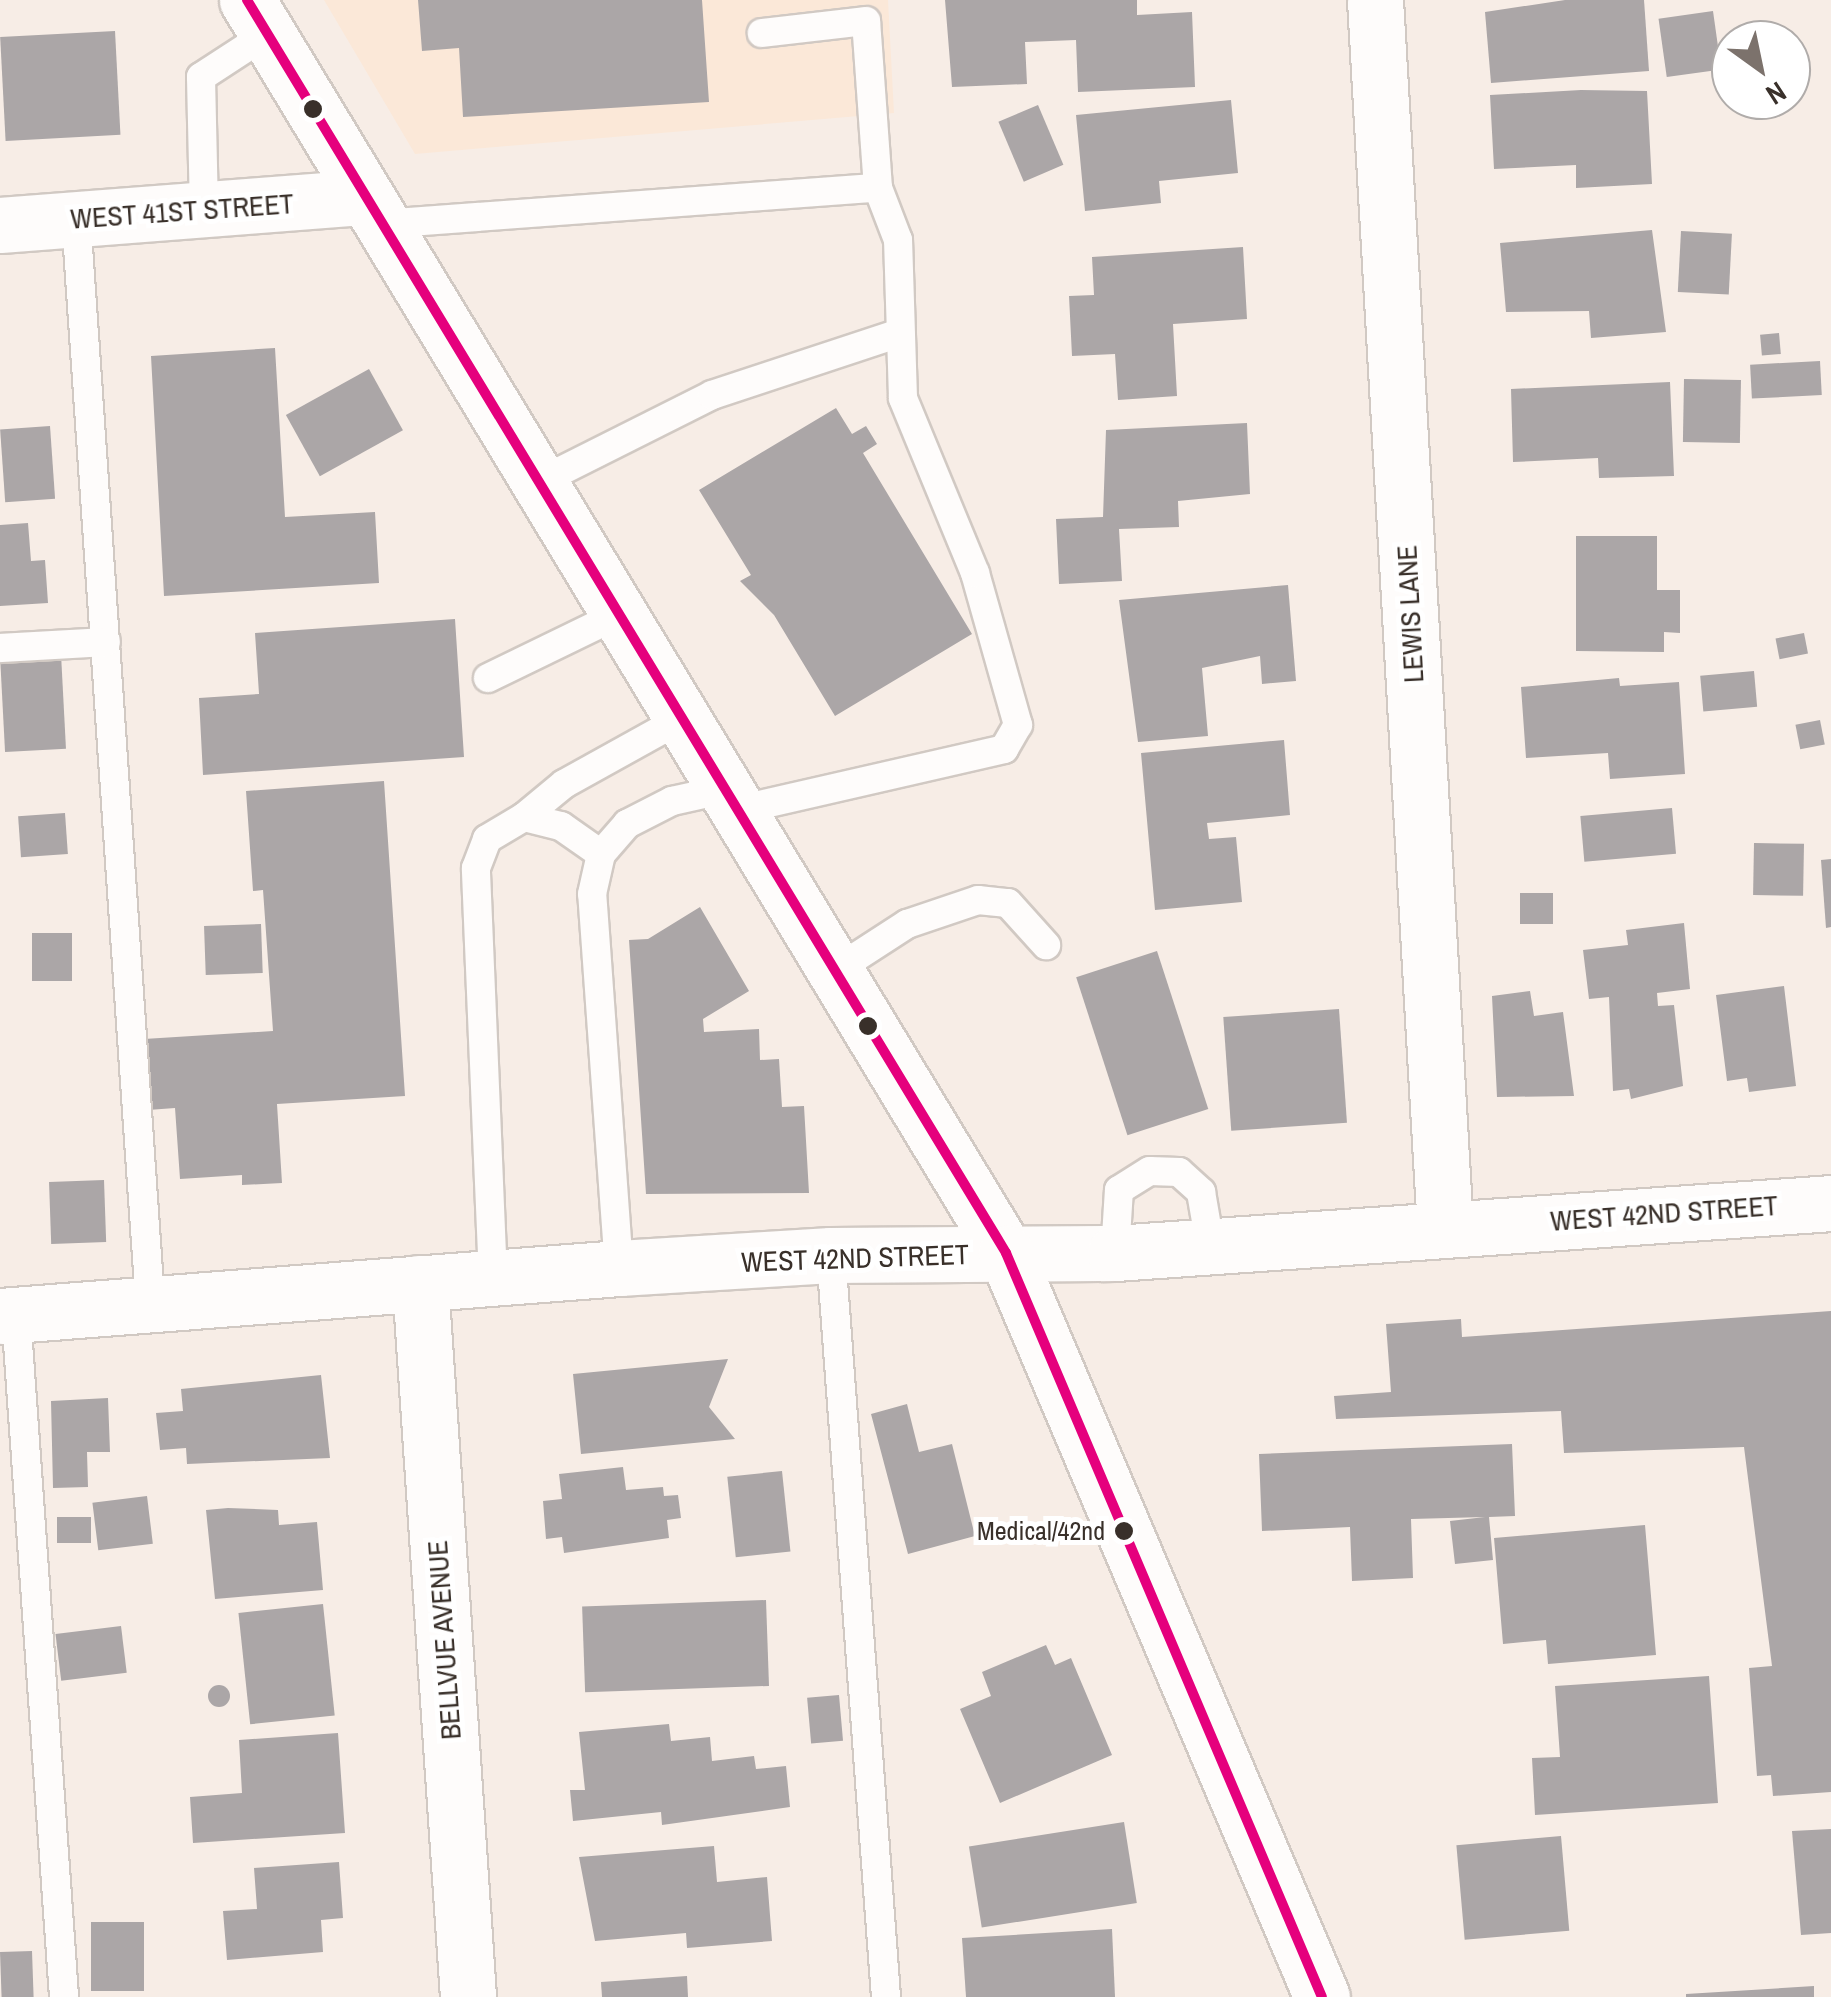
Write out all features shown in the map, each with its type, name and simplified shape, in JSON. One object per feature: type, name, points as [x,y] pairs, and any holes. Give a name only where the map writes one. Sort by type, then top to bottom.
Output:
[{"type":"street","name":"LEWIS LANE","points":[[1375,0],[1446,1228]]},
{"type":"street","points":[[257,17],[1006,1253],[1322,1997]]},
{"type":"street","name":"WEST 41ST STREET","points":[[0,225],[204,210],[373,211]]},
{"type":"street","name":"WEST 42ND STREET","points":[[8,1315],[150,1300],[620,1268],[832,1255],[1115,1253],[1831,1203]]},
{"type":"street","name":"BELLVUE AVENUE","points":[[420,1283],[468,1997]]},
{"type":"lane","points":[[204,210],[201,77],[257,17]]},
{"type":"lane","points":[[620,1268],[592,894],[601,854],[627,824],[672,802],[732,799],[1004,749],[1018,725],[975,573],[903,398],[898,240],[878,188],[866,20],[762,33]]},
{"type":"lane","points":[[373,211],[878,188]]},
{"type":"lane","points":[[76,218],[150,1300]]},
{"type":"lane","points":[[541,481],[712,394],[900,334]]},
{"type":"lane","points":[[488,678],[620,614]]},
{"type":"lane","points":[[0,648],[106,642]]},
{"type":"lane","points":[[493,1278],[476,868],[487,839],[524,817],[564,784],[683,718]]},
{"type":"lane","points":[[524,817],[562,826],[601,854]]},
{"type":"lane","points":[[836,970],[907,924],[978,900],[1008,903],[1046,945]]},
{"type":"lane","points":[[1115,1253],[1119,1190],[1150,1171],[1178,1172],[1201,1192],[1210,1244]]},
{"type":"lane","points":[[832,1255],[886,1997]]},
{"type":"lane","points":[[8,1315],[64,1997]]},
{"type":"shaded area","points":[[324,0],[888,0],[894,113],[415,154]]},
{"type":"building","points":[[418,0],[702,0],[709,102],[463,117],[459,48],[422,51]]},
{"type":"building","points":[[945,0],[1137,0],[1137,15],[1192,12],[1195,87],[1078,92],[1076,40],[1025,42],[1027,84],[952,87]]},
{"type":"building","points":[[1565,0],[1644,0],[1649,71],[1491,83],[1485,12]]},
{"type":"building","points":[[1713,11],[1711,71],[1667,77],[1659,19]]},
{"type":"building","points":[[115,31],[120,135],[6,141],[0,37]]},
{"type":"building","points":[[1647,91],[1652,184],[1576,188],[1576,165],[1494,169],[1490,95]]},
{"type":"building","points":[[1231,100],[1238,173],[1159,181],[1161,203],[1085,211],[1076,115]]},
{"type":"building","points":[[1038,105],[1063,165],[1024,182],[998,122]]},
{"type":"building","points":[[1652,230],[1666,332],[1591,338],[1589,311],[1506,312],[1500,243]]},
{"type":"building","points":[[1681,231],[1732,234],[1729,295],[1678,292]]},
{"type":"building","points":[[1243,247],[1247,319],[1173,324],[1177,396],[1118,400],[1115,354],[1072,356],[1069,296],[1094,295],[1092,257]]},
{"type":"building","points":[[1779,333],[1781,354],[1762,356],[1760,335]]},
{"type":"building","points":[[275,348],[285,517],[375,512],[379,583],[164,596],[151,356]]},
{"type":"building","points":[[1820,361],[1822,395],[1752,399],[1750,365]]},
{"type":"building","points":[[369,369],[403,430],[320,476],[286,415]]},
{"type":"building","points":[[1684,379],[1741,380],[1740,443],[1683,442]]},
{"type":"building","points":[[1670,382],[1674,476],[1599,478],[1598,458],[1513,462],[1511,389]]},
{"type":"building","points":[[836,408],[852,434],[866,426],[877,444],[863,453],[972,634],[835,716],[774,615],[740,581],[751,575],[699,490]]},
{"type":"building","points":[[1247,423],[1250,494],[1178,501],[1179,527],[1119,529],[1122,581],[1059,584],[1056,519],[1103,517],[1106,430]]},
{"type":"building","points":[[50,426],[55,499],[5,502],[0,429]]},
{"type":"building","points":[[28,523],[31,561],[45,560],[48,603],[0,606],[0,525]]},
{"type":"building","points":[[1576,536],[1657,536],[1657,590],[1680,590],[1680,633],[1664,632],[1664,652],[1576,651]]},
{"type":"building","points":[[1288,585],[1296,681],[1262,684],[1260,656],[1202,668],[1208,736],[1138,742],[1119,600]]},
{"type":"building","points":[[455,619],[464,757],[203,775],[199,698],[259,694],[255,633]]},
{"type":"building","points":[[1804,633],[1808,654],[1780,659],[1776,639]]},
{"type":"building","points":[[61,654],[66,749],[5,752],[0,657]]},
{"type":"building","points":[[1754,671],[1757,707],[1703,712],[1700,676]]},
{"type":"building","points":[[1619,678],[1620,686],[1679,682],[1685,774],[1610,779],[1608,753],[1526,758],[1521,687]]},
{"type":"building","points":[[1820,720],[1825,745],[1800,749],[1795,725]]},
{"type":"building","points":[[1284,740],[1290,815],[1207,823],[1209,839],[1236,837],[1242,902],[1155,910],[1141,753]]},
{"type":"building","points":[[384,781],[405,1096],[277,1104],[282,1183],[242,1185],[242,1175],[180,1179],[175,1108],[148,1110],[144,1039],[273,1031],[263,890],[253,891],[246,791]]},
{"type":"building","points":[[1672,808],[1676,854],[1584,862],[1580,816]]},
{"type":"building","points":[[65,813],[68,854],[21,857],[18,816]]},
{"type":"building","points":[[1754,843],[1804,844],[1803,896],[1753,895]]},
{"type":"building","points":[[1831,859],[1831,927],[1826,928],[1821,860]]},
{"type":"building","points":[[1520,893],[1553,893],[1553,924],[1520,924]]},
{"type":"building","points":[[700,907],[749,991],[703,1019],[704,1032],[759,1029],[760,1060],[779,1059],[782,1107],[804,1106],[809,1193],[646,1194],[629,940],[648,939]]},
{"type":"building","points":[[1684,923],[1690,989],[1657,993],[1658,1006],[1674,1005],[1683,1086],[1631,1099],[1629,1089],[1613,1091],[1609,997],[1589,999],[1583,950],[1628,945],[1626,930]]},
{"type":"building","points":[[261,924],[263,973],[206,975],[204,926]]},
{"type":"building","points":[[32,933],[72,933],[72,981],[32,981]]},
{"type":"building","points":[[1157,951],[1208,1109],[1127,1135],[1076,977]]},
{"type":"building","points":[[1784,986],[1796,1086],[1749,1092],[1747,1078],[1727,1081],[1716,995]]},
{"type":"building","points":[[1530,991],[1534,1016],[1563,1012],[1574,1096],[1497,1097],[1492,996]]},
{"type":"building","points":[[1339,1009],[1347,1123],[1231,1131],[1223,1017]]},
{"type":"building","points":[[104,1180],[106,1242],[51,1244],[49,1182]]},
{"type":"building","points":[[1831,1311],[1831,1792],[1773,1796],[1771,1775],[1757,1776],[1749,1668],[1772,1666],[1744,1447],[1564,1453],[1561,1411],[1336,1419],[1334,1396],[1391,1392],[1386,1324],[1461,1319],[1462,1337]]},
{"type":"building","points":[[728,1359],[709,1407],[735,1439],[581,1454],[573,1374]]},
{"type":"building","points":[[321,1375],[330,1458],[187,1464],[186,1448],[160,1450],[156,1413],[183,1411],[181,1389]]},
{"type":"building","points":[[108,1398],[110,1452],[87,1452],[88,1487],[53,1488],[51,1401]]},
{"type":"building","points":[[907,1404],[919,1452],[952,1444],[975,1536],[908,1554],[871,1414]]},
{"type":"building","points":[[1512,1444],[1515,1516],[1489,1517],[1493,1560],[1455,1564],[1450,1521],[1485,1517],[1411,1519],[1413,1578],[1352,1581],[1350,1527],[1262,1531],[1259,1454]]},
{"type":"building","points":[[623,1467],[626,1490],[663,1487],[664,1496],[678,1495],[681,1518],[667,1520],[669,1538],[564,1553],[562,1537],[546,1539],[543,1501],[562,1499],[559,1474]]},
{"type":"building","points":[[782,1471],[790,1552],[736,1557],[727,1477]]},
{"type":"building","points":[[147,1496],[153,1544],[98,1550],[92,1503]]},
{"type":"building","points":[[206,1510],[278,1510],[279,1525],[317,1522],[323,1590],[215,1599]]},
{"type":"building","points":[[57,1517],[91,1517],[91,1543],[57,1543]]},
{"type":"building","points":[[1645,1525],[1656,1655],[1548,1664],[1546,1640],[1503,1644],[1494,1538]]},
{"type":"building","points":[[766,1600],[769,1686],[585,1692],[582,1606]]},
{"type":"building","points":[[323,1604],[335,1715],[250,1724],[238,1613]]},
{"type":"building","points":[[121,1626],[127,1673],[61,1681],[55,1634]]},
{"type":"building","points":[[1046,1645],[1055,1665],[1071,1658],[1112,1755],[1000,1803],[960,1709],[991,1696],[982,1672]]},
{"type":"building","points":[[1709,1676],[1718,1803],[1535,1815],[1532,1758],[1560,1757],[1555,1686]]},
{"type":"building","points":[[219,1685],[230,1696],[219,1707],[208,1696]]},
{"type":"building","points":[[839,1695],[843,1741],[811,1744],[807,1698]]},
{"type":"building","points":[[669,1724],[671,1741],[710,1737],[712,1761],[754,1756],[756,1769],[786,1766],[790,1807],[662,1825],[661,1812],[573,1821],[570,1790],[585,1790],[579,1732]]},
{"type":"building","points":[[338,1733],[345,1833],[193,1843],[190,1797],[242,1793],[239,1740]]},
{"type":"building","points":[[1124,1822],[1137,1903],[982,1928],[969,1847]]},
{"type":"building","points":[[1831,1829],[1831,1933],[1801,1935],[1792,1831]]},
{"type":"building","points":[[1561,1836],[1569,1931],[1465,1940],[1456,1845]]},
{"type":"building","points":[[714,1846],[717,1882],[767,1877],[772,1941],[687,1948],[686,1933],[595,1941],[579,1857]]},
{"type":"building","points":[[339,1862],[343,1918],[321,1920],[323,1952],[227,1960],[223,1911],[257,1909],[254,1868]]},
{"type":"building","points":[[91,1922],[144,1922],[144,1991],[91,1991]]},
{"type":"building","points":[[1112,1929],[1115,1997],[966,1997],[962,1938]]},
{"type":"building","points":[[32,1951],[34,1997],[2,1997],[0,1952]]},
{"type":"building","points":[[687,1976],[688,1997],[602,1997],[601,1982]]},
{"type":"building","points":[[1814,1986],[1814,1997],[1686,1997],[1686,1994]]},
{"type":"transit line","points":[[247,0],[1006,1253],[1322,1997]]},
{"type":"place","name":"Medical/42nd","points":[[1124,1531]]}]
